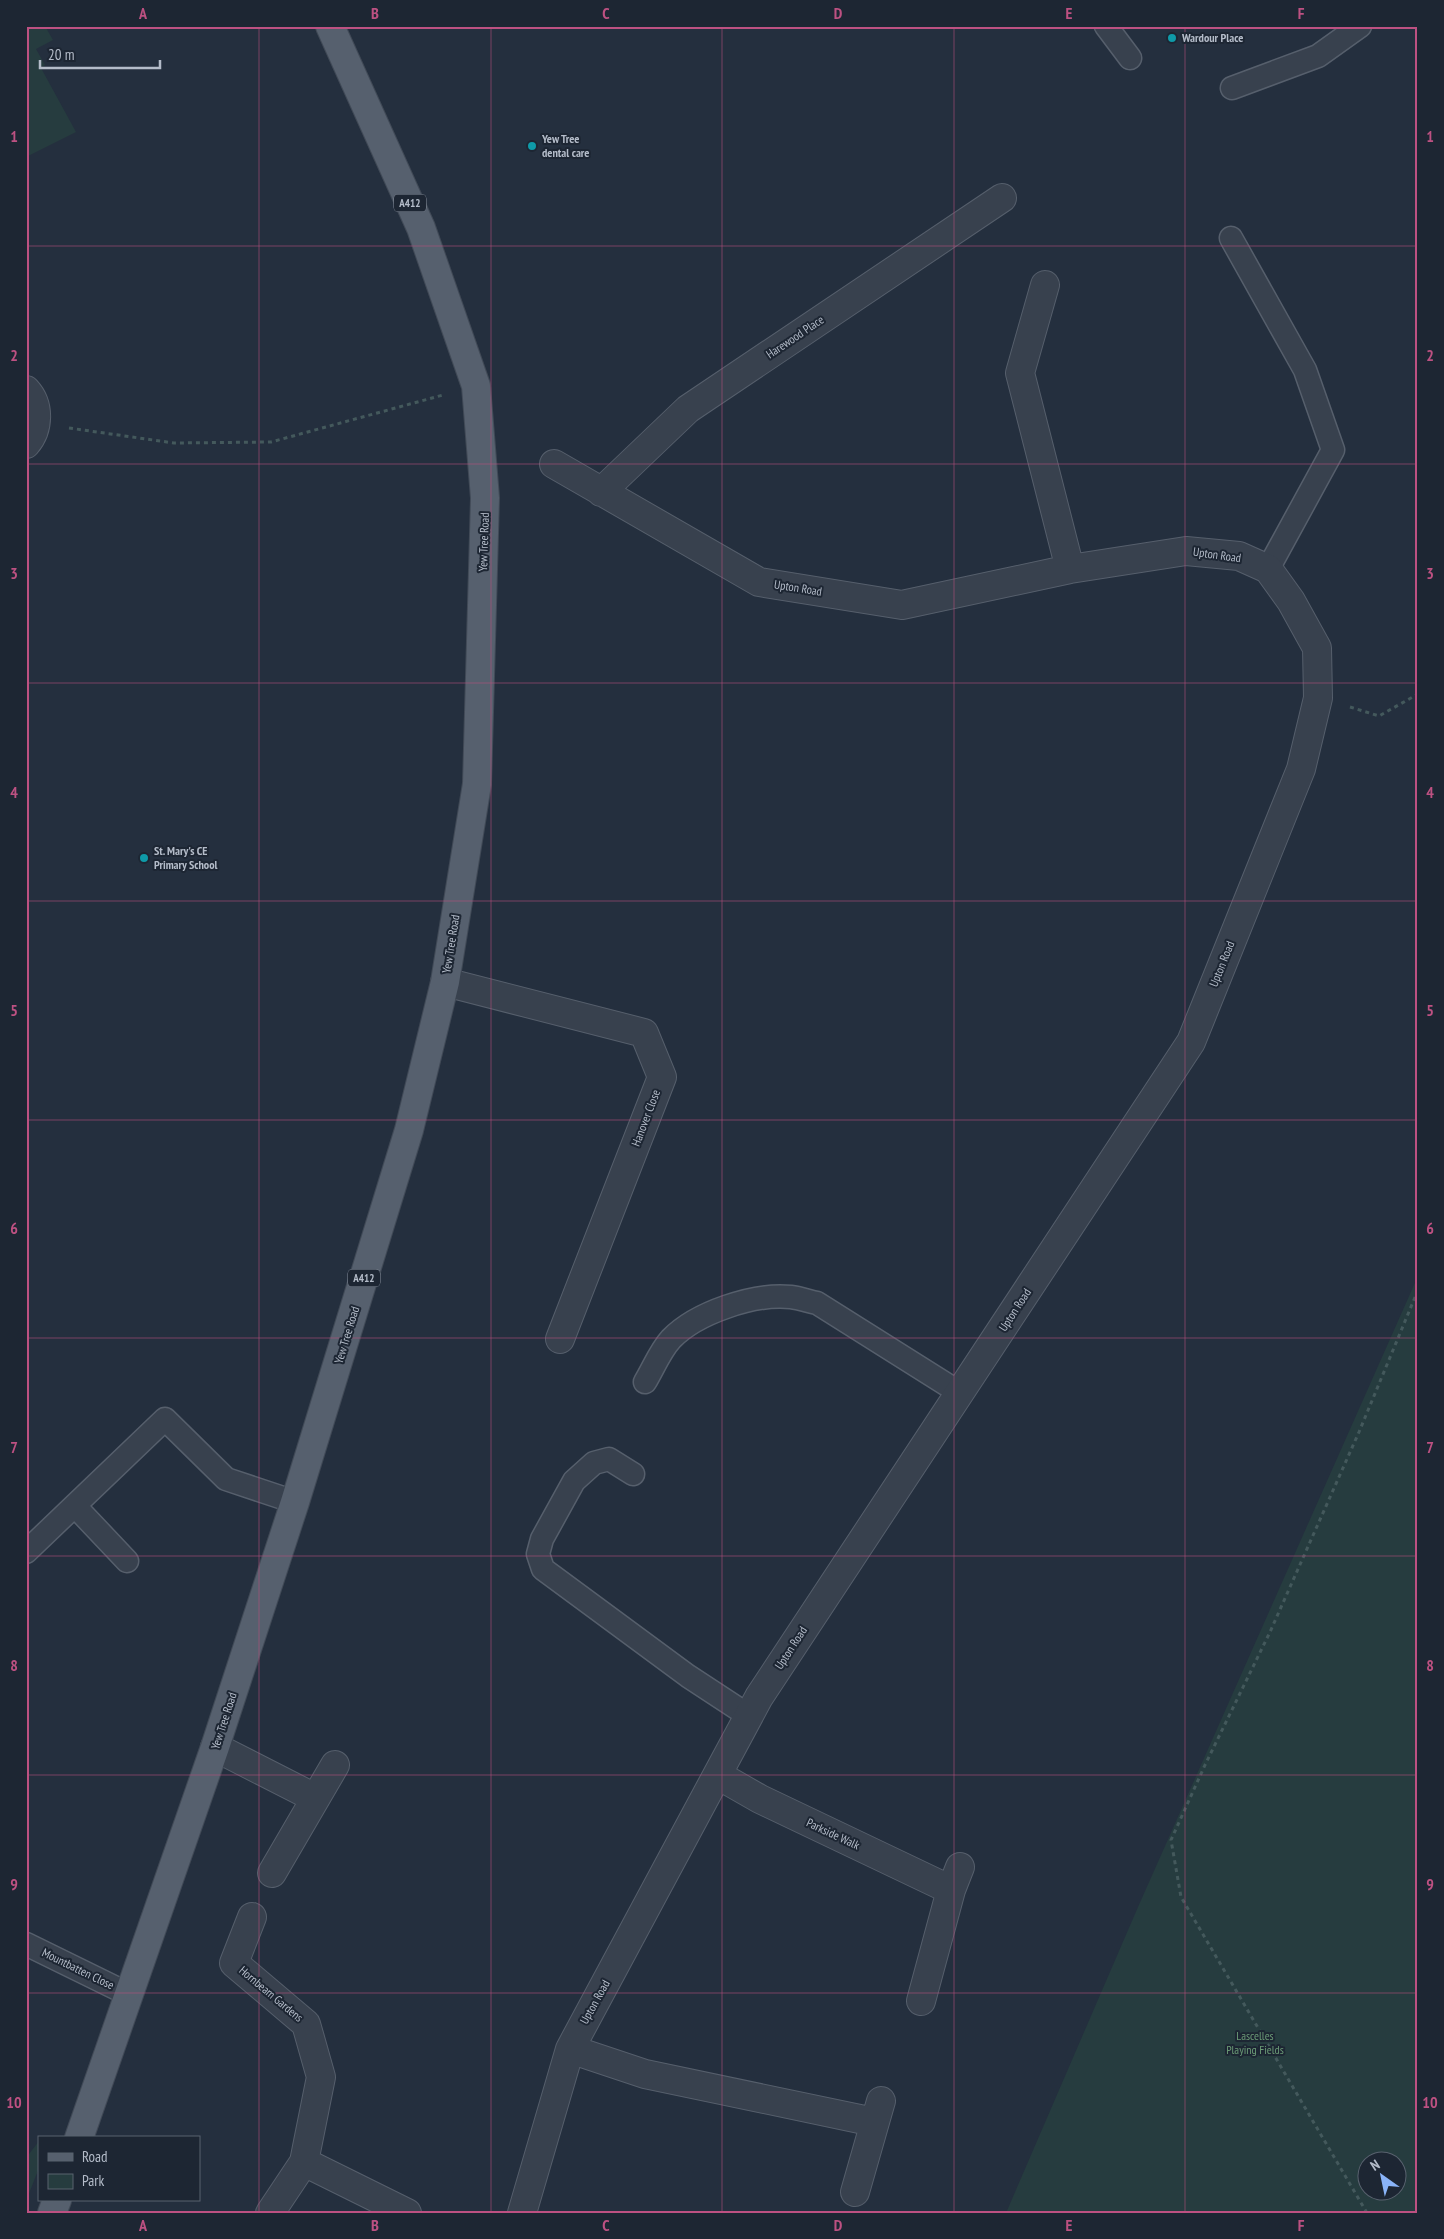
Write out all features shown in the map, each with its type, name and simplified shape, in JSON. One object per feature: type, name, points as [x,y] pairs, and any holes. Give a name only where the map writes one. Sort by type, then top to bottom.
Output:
[{"type":"main road","name":"A412","points":[[336,28],[421,228],[476,386]]},
{"type":"main road","name":"Yew Tree Road","points":[[80,2136],[215,1747],[296,1502],[409,1130],[445,982],[477,784],[485,498],[476,386]]},
{"type":"street","name":"Harewood Place","points":[[601,492],[688,409],[1002,198]]},
{"type":"street","points":[[1045,286],[1020,373],[1070,569]]},
{"type":"street","points":[[26,390],[36,409],[31,434]]},
{"type":"street","name":"Upton Road","points":[[522,2213],[570,2050],[759,1697],[1191,1042],[1301,769],[1318,698],[1317,648],[1291,601],[1268,569],[1239,556],[1186,551],[1070,569],[902,604],[759,582],[554,464]]},
{"type":"street","name":"Hanover Close","points":[[445,982],[644,1033],[662,1077],[560,1339]]},
{"type":"street","points":[[215,1747],[315,1798]]},
{"type":"street","points":[[272,1873],[335,1765]]},
{"type":"street","name":"Parkside Walk","points":[[718,1774],[760,1799],[956,1878],[922,2001]]},
{"type":"street","name":"Hornbeam Gardens","points":[[252,1917],[234,1963],[306,2024],[321,2077],[304,2162],[270,2213]]},
{"type":"street","points":[[570,2050],[645,2074],[878,2112],[855,2192]]},
{"type":"street","points":[[304,2162],[407,2213]]},
{"type":"lane","points":[[1106,26],[1130,58]]},
{"type":"lane","points":[[1232,88],[1318,56],[1360,26]]},
{"type":"lane","points":[[1231,238],[1306,370],[1333,450],[1268,569]]},
{"type":"lane","points":[[645,1382],[670,1340],[692,1322],[741,1302],[764,1298],[790,1297],[817,1303],[960,1393]]},
{"type":"lane","points":[[26,1552],[165,1419],[226,1479],[296,1502]]},
{"type":"lane","points":[[633,1474],[609,1458],[594,1463],[574,1481],[542,1538],[538,1554],[543,1569],[688,1676],[749,1716]]},
{"type":"lane","points":[[75,1506],[126,1561]]},
{"type":"lane","name":"Mountbatten Close","points":[[26,1944],[130,1995]]},
{"type":"path","points":[[31,434],[174,442],[272,442],[476,386]]},
{"type":"path","points":[[1318,698],[1379,716],[1418,694]]},
{"type":"path","points":[[1367,2213],[1181,1897],[1172,1840],[1205,1765],[1270,1632],[1359,1432],[1418,1290]]},
{"type":"green space","points":[[26,26],[45,26],[53,40],[36,49],[45,65],[41,68],[76,132],[26,157]]},
{"type":"green space","name":"Lascelles Playing Fields","points":[[1418,1276],[1418,2213],[1006,2213],[1138,1907]]},
{"type":"green space","points":[[38,2142],[38,2171],[26,2201],[26,2158]]},
{"type":"place","name":"Wardour Place","points":[[1172,38]]},
{"type":"place","name":"Yew Tree dental care","points":[[532,146]]},
{"type":"place","name":"St. Mary's CE Primary School","points":[[144,858]]}]
